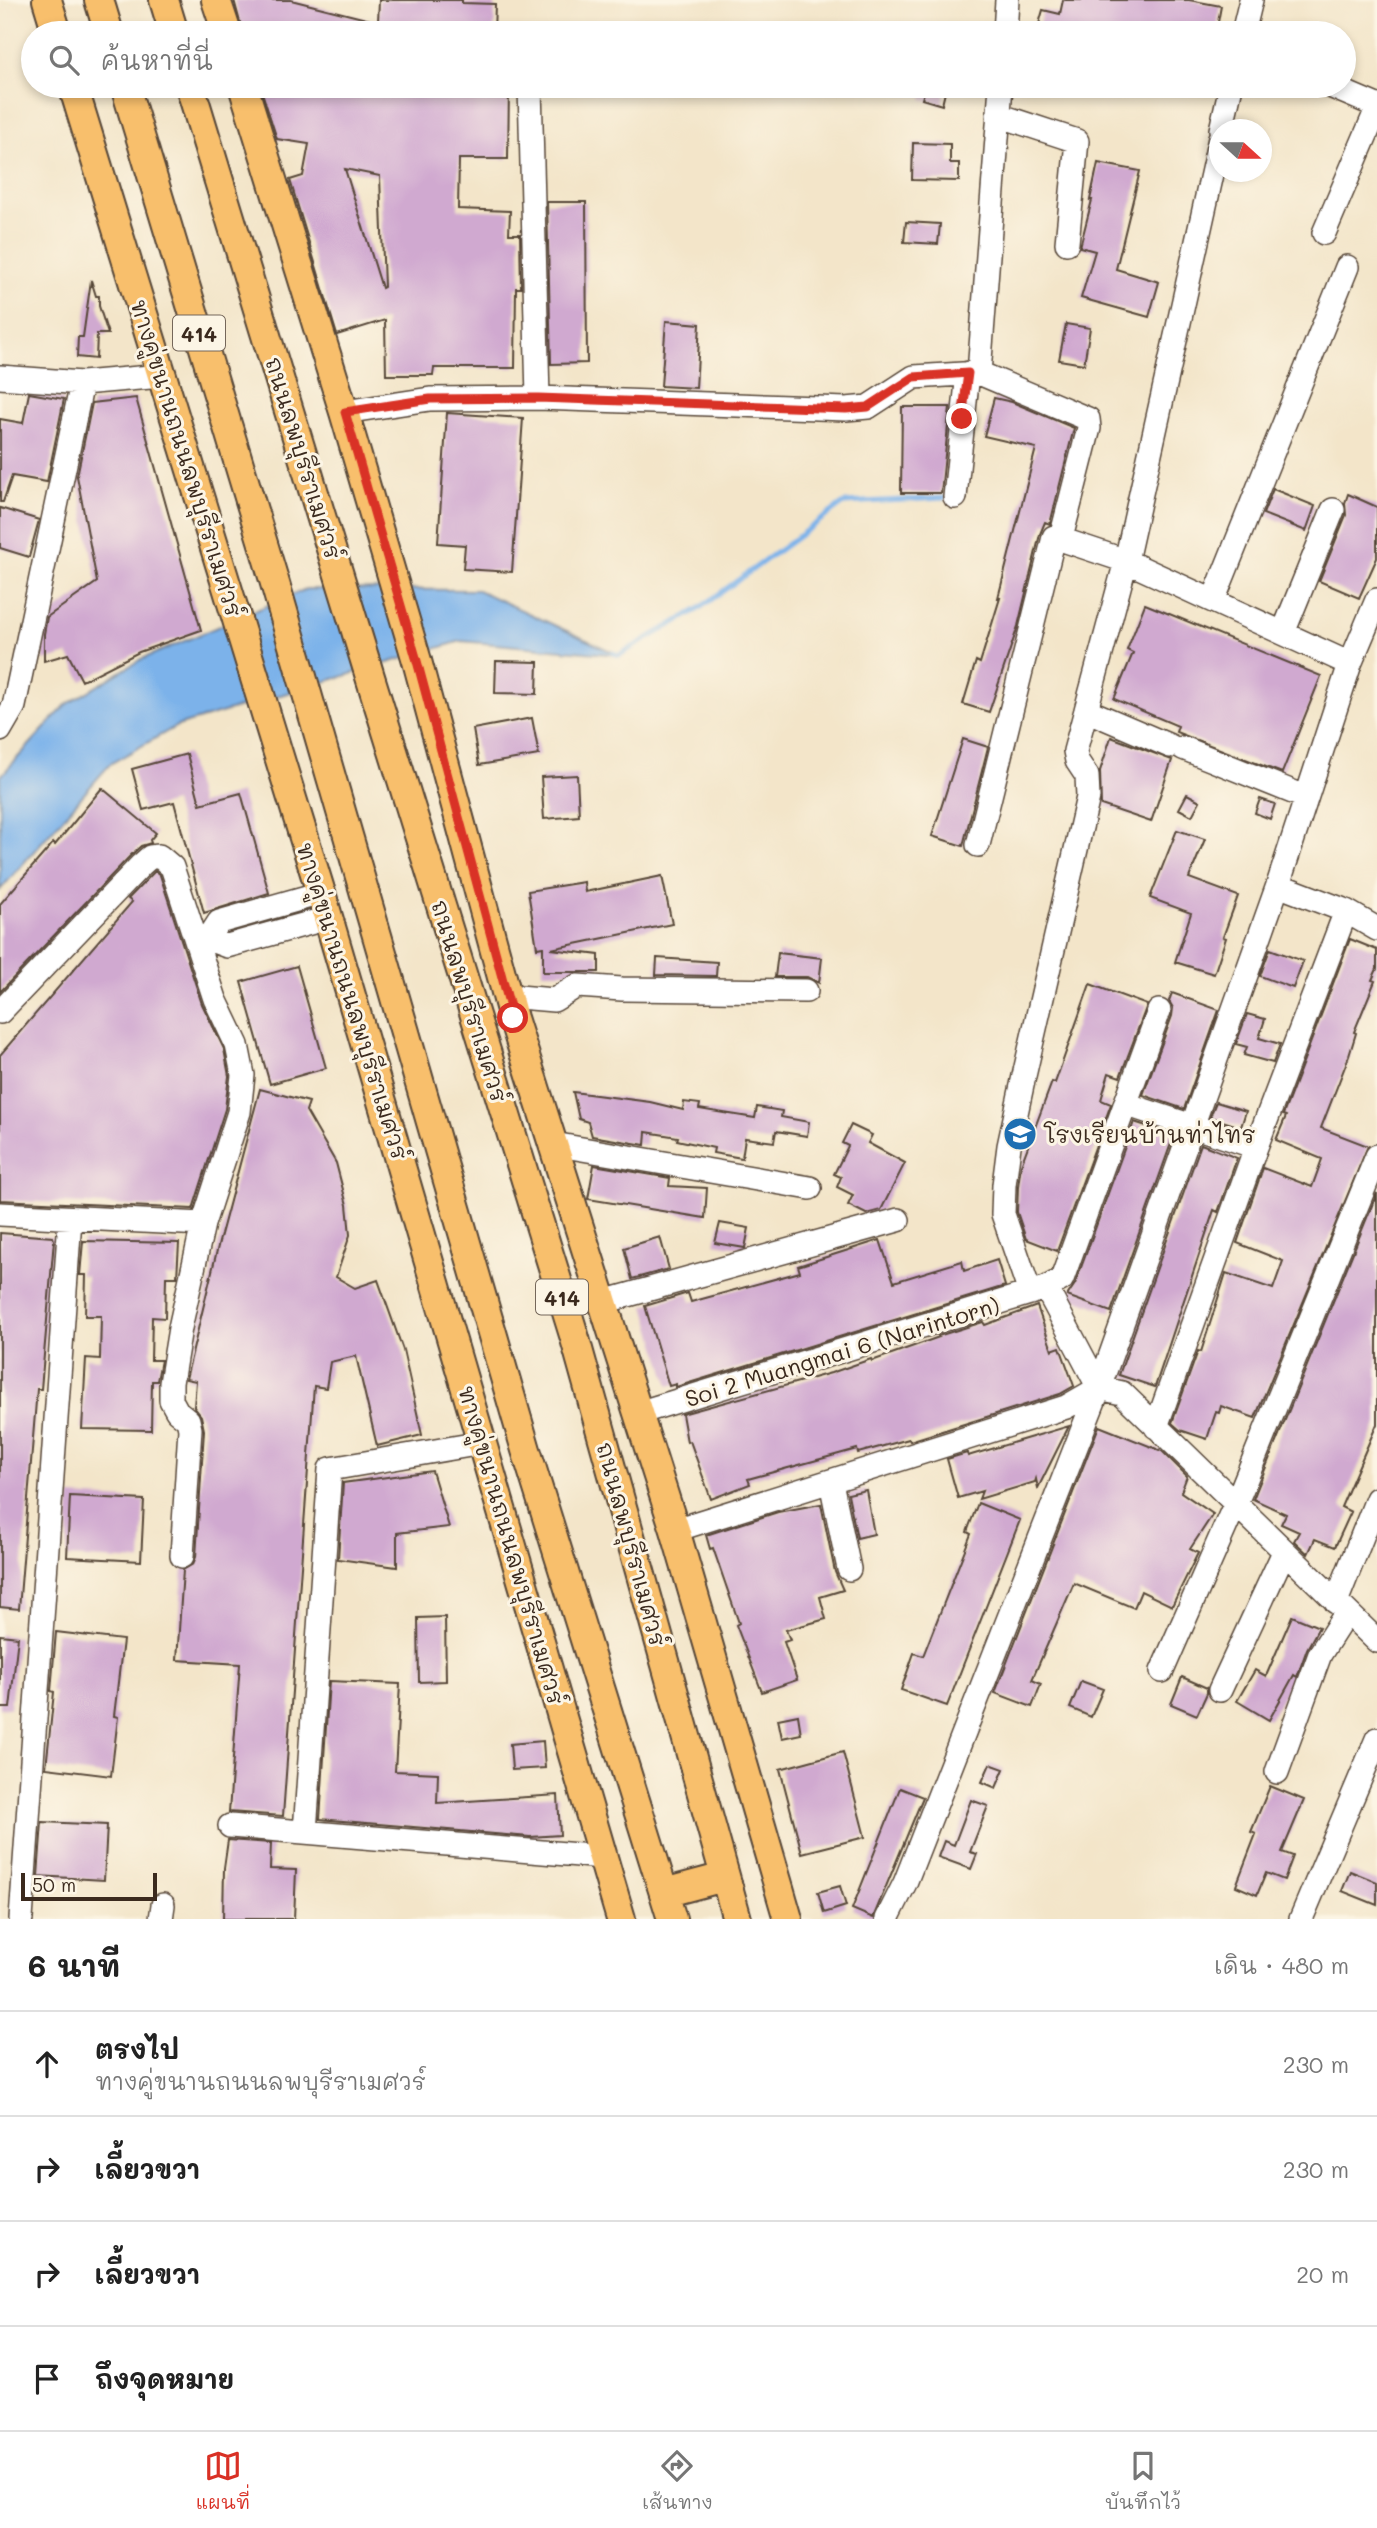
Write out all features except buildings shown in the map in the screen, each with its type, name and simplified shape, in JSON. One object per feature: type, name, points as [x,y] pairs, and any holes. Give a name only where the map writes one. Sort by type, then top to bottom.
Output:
[{"type":"main road","points":[[47,0],[53,21]]},
{"type":"main road","points":[[99,0],[105,21]]},
{"type":"main road","points":[[164,0],[170,21]]},
{"type":"main road","points":[[216,0],[223,21]]},
{"type":"main road","name":"ทางคู่ขนานถนนลพบุรีราเมศวร์","points":[[77,98],[325,905],[621,1919]]},
{"type":"main road","name":"414","points":[[129,98],[274,580],[527,1450],[668,1906]]},
{"type":"main road","name":"ถนนลพบุรีราเมศวร์","points":[[194,98],[574,1335],[737,1919]]},
{"type":"main road","name":"414","points":[[247,98],[345,412],[417,661],[510,1007],[675,1530],[788,1919]]},
{"type":"main road","points":[[510,1007],[541,1148],[574,1335]]},
{"type":"main road","points":[[394,1136],[527,1450]]},
{"type":"main road","points":[[668,1906],[724,1877]]},
{"type":"street","points":[[1006,21],[1007,0]]},
{"type":"street","points":[[1246,21],[1251,0]]},
{"type":"street","points":[[530,98],[538,398]]},
{"type":"street","points":[[955,497],[974,373],[1000,98]]},
{"type":"street","points":[[1224,119],[1229,98]]},
{"type":"street","points":[[1324,233],[1377,108],[1356,98]]},
{"type":"street","points":[[999,115],[1077,141],[1067,243]]},
{"type":"street","points":[[1099,1388],[1038,1291],[1003,1214],[1004,1185],[1009,1146],[1024,1076],[1088,797],[1087,776],[1075,756],[1126,561],[1210,182]]},
{"type":"street","points":[[1213,601],[1347,267]]},
{"type":"street","points":[[345,412],[430,399],[538,398],[846,409],[868,407],[914,377],[974,373],[1088,419],[1089,428],[1061,538]]},
{"type":"street","points":[[0,377],[82,383],[162,376]]},
{"type":"street","points":[[0,730],[15,706],[82,383]]},
{"type":"street","points":[[1283,633],[1333,510]]},
{"type":"street","points":[[978,845],[1054,537],[1126,561],[1350,664]]},
{"type":"street","points":[[887,1919],[905,1883],[1099,1388],[1278,884],[1350,664],[1377,600]]},
{"type":"street","points":[[1086,710],[1305,797]]},
{"type":"street","points":[[0,1012],[150,858],[159,856],[172,867],[203,940],[215,999],[237,1045],[243,1074],[239,1112],[203,1224],[171,1383],[171,1400],[177,1411],[188,1420],[190,1429],[182,1556]]},
{"type":"street","points":[[1278,884],[1346,911],[1377,929]]},
{"type":"street","points":[[203,940],[227,946],[325,905]]},
{"type":"street","points":[[1156,1427],[1256,1147],[1346,911]]},
{"type":"street","points":[[510,1007],[554,1000],[577,986],[807,991]]},
{"type":"street","points":[[1038,1291],[1062,1279],[1159,1011]]},
{"type":"street","points":[[1125,1104],[1256,1147]]},
{"type":"street","points":[[553,1144],[810,1188]]},
{"type":"street","points":[[1162,1671],[1235,1504],[1377,1156]]},
{"type":"street","points":[[0,1214],[203,1224]]},
{"type":"street","points":[[21,1919],[70,1219]]},
{"type":"street","points":[[603,1302],[898,1220]]},
{"type":"street","name":"Soi 2 Muangmai 6 (Narintorn)","points":[[638,1413],[1038,1291]]},
{"type":"street","points":[[675,1530],[1066,1407],[1099,1388],[1122,1393],[1377,1641]]},
{"type":"street","points":[[305,1832],[330,1469],[482,1443]]},
{"type":"street","points":[[831,1482],[849,1569]]},
{"type":"street","points":[[1277,1772],[1341,1607],[1377,1499]]},
{"type":"street","points":[[1220,1690],[1284,1552]]},
{"type":"street","points":[[1301,1919],[1377,1739]]},
{"type":"street","points":[[230,1826],[603,1857]]},
{"type":"water","points":[[306,589],[478,590],[619,655],[461,641],[177,726],[110,764],[0,890],[0,777],[66,705],[140,660]]},
{"type":"waterway","points":[[613,653],[619,655],[697,610],[844,503],[944,498]]},
{"type":"place","name":"โรงเรียนบ้านท่าไทร","points":[[1020,1134]]},
{"type":"route","points":[[513,1018],[417,661],[345,412],[430,399],[538,398],[846,409],[868,407],[914,377],[968,373],[962,419]]}]
